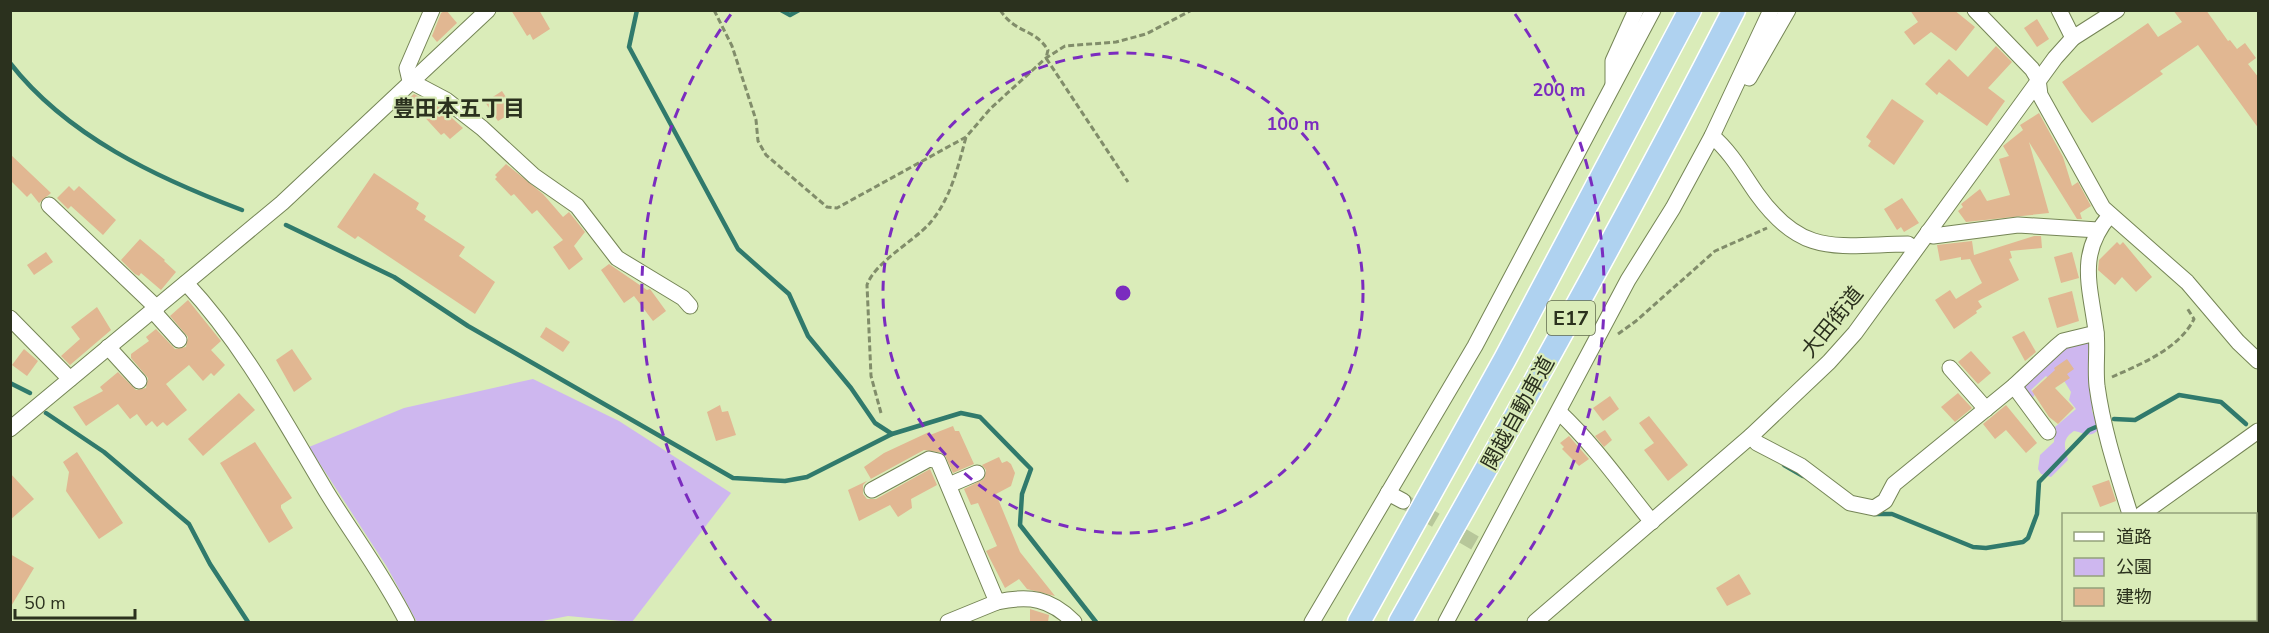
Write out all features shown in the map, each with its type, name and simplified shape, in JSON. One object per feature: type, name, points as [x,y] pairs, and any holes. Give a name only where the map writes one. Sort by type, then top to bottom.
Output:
[{"type":"highway","name":"関越自動車道","points":[[1359,622],[1538,297],[1690,10]]},
{"type":"highway","name":"関越自動車道","points":[[1400,622],[1666,143],[1734,10]]},
{"type":"street","points":[[432,10],[407,68],[410,81],[446,100],[482,128],[534,176],[577,206],[617,258],[682,298],[690,306]]},
{"type":"street","points":[[10,429],[282,203],[488,10]]},
{"type":"street","points":[[1613,86],[1613,61],[1636,10]]},
{"type":"street","points":[[1312,622],[1475,346],[1653,10]]},
{"type":"street","points":[[1446,622],[1480,546],[1559,412],[1628,280],[1673,208],[1714,132],[1771,10]]},
{"type":"street","points":[[1714,132],[1741,94],[1788,10]]},
{"type":"street","points":[[1975,10],[2032,69],[2038,79],[2040,95],[2103,208],[2187,282],[2238,342],[2259,361]]},
{"type":"street","points":[[2059,10],[2073,38]]},
{"type":"street","name":"大田街道","points":[[1535,622],[1750,436],[1829,362],[1855,333],[2038,79],[2073,38],[2117,10]]},
{"type":"street","points":[[1714,132],[1780,224],[1804,238],[1824,245],[1908,244],[1915,249]]},
{"type":"street","points":[[49,205],[155,310],[179,340]]},
{"type":"street","points":[[2110,215],[2098,230],[2090,254],[2087,279],[2096,333],[2097,383],[2112,453],[2130,513]]},
{"type":"street","points":[[1928,232],[1933,236],[2018,225],[2098,230]]},
{"type":"street","points":[[186,283],[235,344],[354,537],[390,589],[407,622]]},
{"type":"street","points":[[10,318],[70,379]]},
{"type":"street","points":[[1750,436],[1757,443],[1801,466],[1850,503],[1874,508],[1885,501],[1894,484],[2014,386],[2063,341],[2096,333]]},
{"type":"street","points":[[108,347],[139,381]]},
{"type":"street","points":[[1950,368],[1986,409]]},
{"type":"street","points":[[2014,386],[2048,432]]},
{"type":"street","points":[[1559,412],[1616,472],[1623,485],[1652,522]]},
{"type":"street","points":[[2143,513],[2259,430]]},
{"type":"street","points":[[872,490],[929,459],[938,461],[997,602]]},
{"type":"street","points":[[949,485],[977,473]]},
{"type":"street","points":[[1388,493],[1403,501]]},
{"type":"street","points":[[948,622],[997,602],[1031,598],[1058,609],[1074,622]]},
{"type":"path","points":[[714,10],[732,46],[756,120],[758,141],[766,155],[827,207],[837,208],[966,137],[991,108],[1047,58],[1065,46],[1116,42],[1146,34],[1192,10]]},
{"type":"path","points":[[1000,10],[1020,31],[1033,33],[1040,38],[1048,50],[1047,58],[1128,182]]},
{"type":"path","points":[[881,413],[871,376],[867,285],[870,275],[931,221],[954,178],[966,137]]},
{"type":"path","points":[[1594,346],[1636,321],[1715,251],[1780,224]]},
{"type":"path","points":[[2097,383],[2165,350],[2188,330],[2194,319],[2178,294],[2187,282]]},
{"type":"green space","points":[[2087,339],[2091,346],[2092,411],[2099,429],[2090,435],[2074,431],[2070,434],[2065,443],[2068,460],[2051,477],[2041,474],[2038,469],[2040,455],[2054,442],[2055,427],[2076,409],[2069,400],[2071,392],[2063,379],[2049,379],[2046,376],[2031,390],[2035,394],[2032,399],[2023,393],[2024,379],[2057,351]]},
{"type":"green space","points":[[533,379],[619,421],[731,493],[632,622],[568,616],[537,622],[417,622],[387,567],[309,447],[404,408]]},
{"type":"building","points":[[446,10],[457,23],[437,42],[432,36],[441,13]]},
{"type":"building","points":[[511,10],[539,10],[550,29],[533,40],[530,34],[527,36]]},
{"type":"building","points":[[1910,10],[1954,10],[1975,27],[1956,51],[1931,32],[1914,45],[1904,32],[1918,22]]},
{"type":"building","points":[[2173,10],[2206,10],[2228,41],[2230,40],[2237,49],[2245,43],[2256,58],[2248,64],[2259,78],[2259,129],[2198,45],[2160,71],[2163,74],[2092,123],[2082,111],[2062,82],[2148,23],[2158,37],[2182,22]]},
{"type":"building","points":[[2037,19],[2049,39],[2037,47],[2024,28]]},
{"type":"building","points":[[1996,46],[2012,62],[1988,88],[2005,101],[1987,126],[1939,92],[1937,95],[1925,84],[1949,59],[1968,77]]},
{"type":"building","points":[[502,91],[515,111],[498,121],[485,102]]},
{"type":"building","points":[[414,94],[441,108],[463,128],[450,139],[444,133],[441,135],[408,99]]},
{"type":"building","points":[[1892,99],[1924,121],[1894,165],[1868,146],[1871,141],[1866,137]]},
{"type":"building","points":[[2039,113],[2063,157],[2072,186],[2078,182],[2091,206],[2080,213],[2082,219],[2077,219],[2029,142],[2049,213],[1966,222],[1958,211],[1963,207],[1961,204],[1980,189],[1987,201],[2010,195],[1999,159],[2009,156],[2003,146],[2023,130],[2020,125]]},
{"type":"building","points":[[10,154],[51,193],[39,203],[31,193],[27,197],[10,180]]},
{"type":"building","points":[[506,164],[543,194],[563,217],[569,212],[585,232],[574,246],[583,259],[569,270],[553,247],[563,240],[537,210],[532,214],[514,194],[511,196],[495,179],[497,177],[495,175]]},
{"type":"building","points":[[374,173],[419,203],[416,209],[426,216],[424,220],[465,247],[459,256],[495,282],[475,314],[358,236],[355,239],[337,227]]},
{"type":"building","points":[[69,186],[74,191],[79,186],[116,220],[103,235],[71,206],[68,209],[57,198]]},
{"type":"building","points":[[1902,198],[1919,223],[1904,232],[1901,227],[1897,230],[1884,209]]},
{"type":"building","points":[[2034,236],[2041,236],[2042,248],[2010,251],[2012,258],[2009,259],[2019,280],[1978,301],[1982,307],[1976,311],[1977,313],[1954,329],[1935,300],[1950,290],[1956,299],[1982,283],[1970,259],[1961,260],[1961,257],[1940,261],[1937,245],[1972,241],[1974,255]]},
{"type":"building","points":[[140,239],[176,272],[161,290],[141,273],[139,276],[135,274],[121,260]]},
{"type":"building","points":[[2117,242],[2120,245],[2123,242],[2152,277],[2136,292],[2122,277],[2115,285],[2098,270],[2099,260]]},
{"type":"building","points":[[46,252],[53,262],[34,275],[27,265]]},
{"type":"building","points":[[2072,252],[2079,278],[2061,283],[2054,257]]},
{"type":"building","points":[[609,264],[647,290],[650,289],[666,311],[653,321],[634,296],[624,303],[601,270]]},
{"type":"building","points":[[2072,291],[2079,321],[2057,328],[2048,298]]},
{"type":"building","points":[[188,300],[221,341],[211,350],[225,365],[214,376],[211,373],[203,381],[189,365],[166,384],[187,410],[167,426],[163,422],[157,427],[152,421],[146,426],[137,414],[130,419],[118,404],[86,426],[73,407],[103,391],[100,387],[118,372],[136,390],[146,388],[148,378],[131,358],[131,354],[149,341],[146,337],[156,329],[175,349],[186,347],[188,337],[170,316]]},
{"type":"building","points":[[97,307],[111,330],[70,365],[61,356],[80,339],[71,327]]},
{"type":"building","points":[[546,327],[570,342],[563,352],[540,337]]},
{"type":"building","points":[[2024,331],[2036,352],[2025,361],[2012,337]]},
{"type":"building","points":[[24,349],[38,361],[27,376],[12,365]]},
{"type":"building","points":[[292,349],[312,379],[294,392],[276,360]]},
{"type":"building","points":[[1971,351],[1991,373],[1978,384],[1958,362]]},
{"type":"building","points":[[2067,359],[2074,369],[2067,374],[2070,378],[2055,388],[2074,408],[2058,424],[2049,417],[2032,391],[2055,370],[2054,368]]},
{"type":"building","points":[[239,393],[255,410],[203,456],[188,439]]},
{"type":"building","points":[[1958,393],[1972,408],[1955,422],[1941,407]]},
{"type":"building","points":[[1610,396],[1619,409],[1603,421],[1593,408]]},
{"type":"building","points":[[720,405],[722,412],[728,411],[736,435],[716,441],[707,412]]},
{"type":"building","points":[[2006,405],[2037,443],[2026,453],[2006,430],[1995,439],[1983,424]]},
{"type":"building","points":[[1649,416],[1688,465],[1668,481],[1644,450],[1654,443],[1639,423]]},
{"type":"building","points":[[953,426],[955,431],[959,431],[974,464],[953,473],[944,453],[924,450],[871,479],[864,467],[884,453],[929,432],[930,435]]},
{"type":"building","points":[[1605,430],[1612,440],[1604,447],[1595,436]]},
{"type":"building","points":[[1569,436],[1589,459],[1579,466],[1562,449],[1564,447],[1560,443]]},
{"type":"building","points":[[255,442],[292,498],[281,505],[281,508],[293,528],[269,543],[220,463]]},
{"type":"building","points":[[77,452],[123,523],[99,539],[66,491],[69,472],[63,462]]},
{"type":"building","points":[[999,457],[1002,463],[1007,461],[1011,464],[1015,473],[1011,486],[996,494],[1020,552],[1055,596],[1027,589],[1019,579],[1005,588],[986,551],[997,546],[978,503],[971,505],[964,489],[984,479],[986,470],[982,465]]},
{"type":"building","points":[[930,469],[937,485],[911,499],[912,508],[898,517],[890,505],[859,521],[848,490],[868,480],[863,485],[863,494],[867,499],[876,499]]},
{"type":"building","points":[[10,473],[34,499],[10,520]]},
{"type":"building","points":[[2109,480],[2116,501],[2100,507],[2092,486]]},
{"type":"building","points":[[10,554],[34,568],[10,608]]},
{"type":"building","points":[[1739,574],[1751,594],[1727,606],[1716,588]]},
{"type":"building","points":[[1030,609],[1049,615],[1048,622],[1030,622]]},
{"type":"waterway","points":[[637,10],[629,47],[738,249],[789,294],[808,336],[851,388],[875,423],[892,434]]},
{"type":"waterway","points":[[781,10],[790,15],[799,10]]},
{"type":"waterway","points":[[10,63],[33,89],[86,133],[146,169],[242,210]]},
{"type":"waterway","points":[[286,225],[394,277],[468,326],[733,478],[785,481],[807,477],[892,434],[961,413],[980,417],[1031,469],[1022,494],[1020,525],[1096,622]]},
{"type":"waterway","points":[[10,383],[30,393]]},
{"type":"waterway","points":[[2114,419],[2135,420],[2179,395],[2221,402],[2246,424]]},
{"type":"waterway","points":[[46,413],[104,452],[189,524],[210,564],[248,622]]},
{"type":"waterway","points":[[1874,514],[1892,514],[1973,547],[1986,548],[2023,542],[2028,538],[2037,514],[2039,482],[2089,430],[2096,427]]},
{"type":"waterway","points":[[1784,465],[1803,476]]},
{"type":"tunnel","points":[[1403,501],[1475,543]]},
{"type":"district","name":"豊田本五丁目","points":[[459,109]]}]
